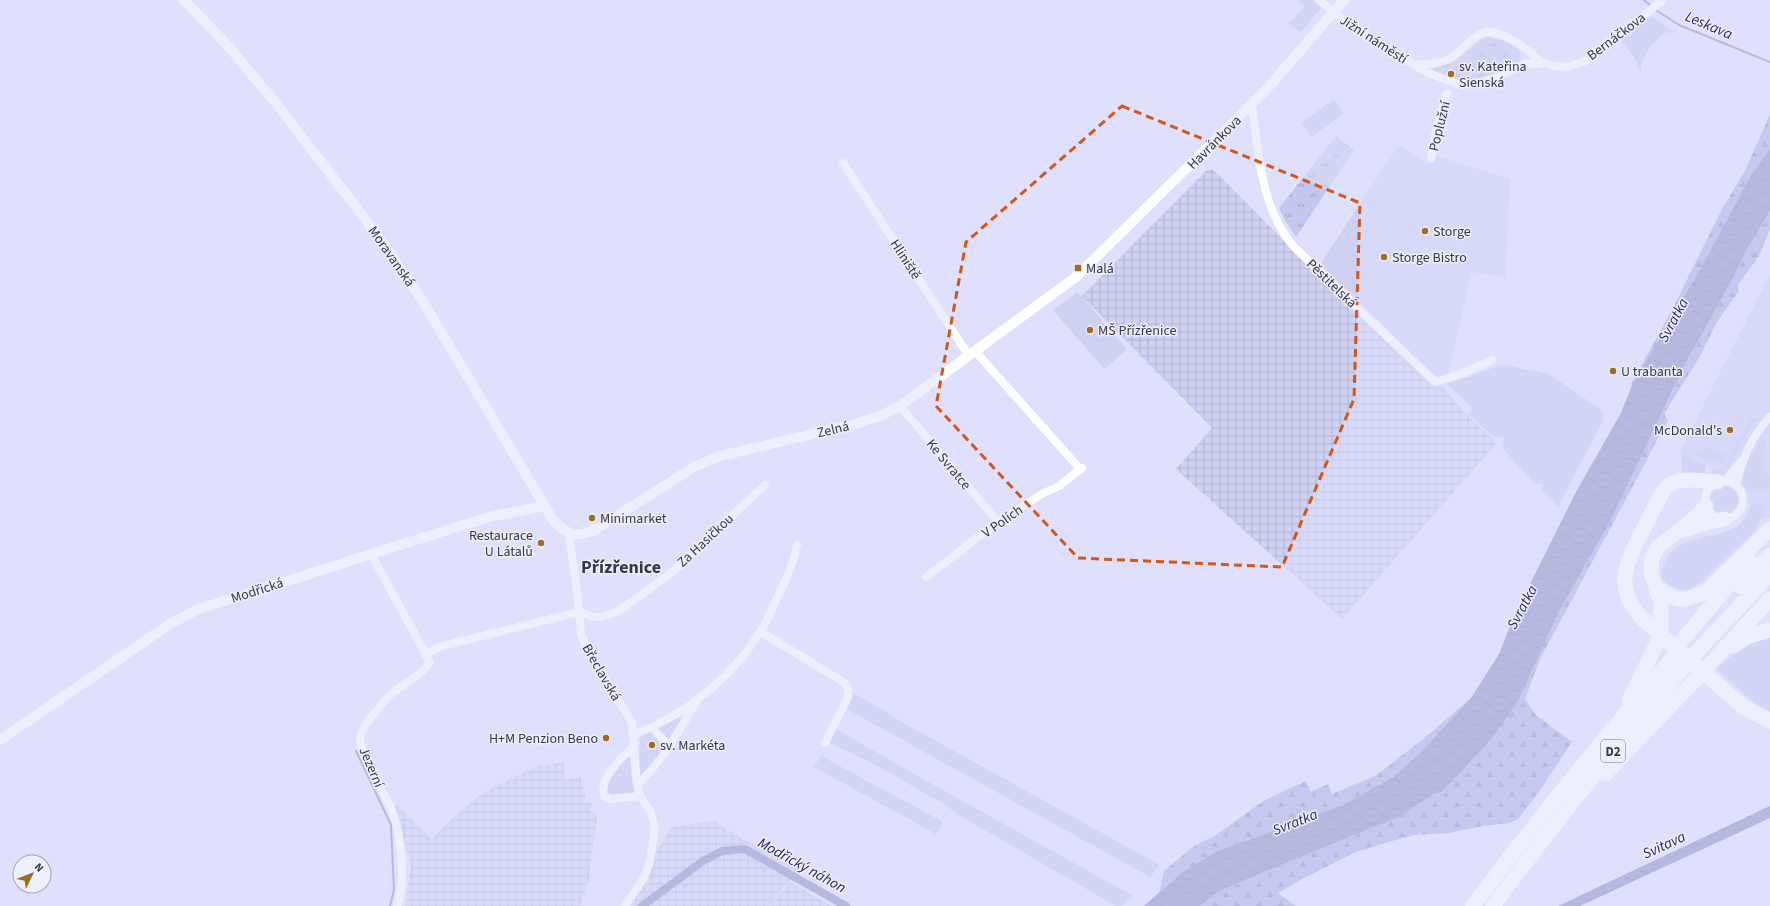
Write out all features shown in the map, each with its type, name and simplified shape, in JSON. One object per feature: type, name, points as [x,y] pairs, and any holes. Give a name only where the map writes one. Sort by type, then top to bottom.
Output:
[{"type":"highway","points":[[1721,481],[1685,480],[1672,482],[1667,486],[1662,492],[1629,557],[1624,583],[1628,597],[1634,609],[1644,620],[1725,692],[1751,713],[1770,722]]},
{"type":"highway","points":[[1620,719],[1660,635],[1662,610],[1657,588],[1651,573],[1652,558],[1658,547],[1697,516],[1705,501],[1699,487],[1685,480]]},
{"type":"highway","points":[[1677,533],[1709,522],[1724,519]]},
{"type":"highway","points":[[1657,588],[1678,599],[1686,599],[1706,592],[1770,529]]},
{"type":"highway","points":[[1683,654],[1770,535]]},
{"type":"highway","name":"D2","points":[[1473,906],[1528,832],[1620,719],[1683,654],[1770,555]]},
{"type":"highway","name":"D2","points":[[1493,906],[1683,654],[1770,574]]},
{"type":"highway","points":[[1543,838],[1770,599]]},
{"type":"highway","points":[[1705,669],[1740,640],[1770,630]]},
{"type":"street","name":"Moravanská","points":[[184,0],[228,46],[275,102],[382,241],[422,300],[544,506],[553,520],[569,534]]},
{"type":"street","name":"Jižní náměstí","points":[[1319,0],[1334,13],[1370,38],[1449,87],[1481,82],[1499,77],[1524,64],[1543,63]]},
{"type":"street","name":"Havránkova","points":[[1076,277],[1288,67],[1344,0]]},
{"type":"street","name":"Bernáčkova","points":[[1543,63],[1568,67],[1585,61],[1660,1]]},
{"type":"street","name":"Jižní náměstí","points":[[1415,65],[1432,64],[1450,59],[1479,35],[1489,32],[1504,36],[1519,44],[1543,63]]},
{"type":"street","name":"Poplužní","points":[[1431,158],[1449,87]]},
{"type":"street","name":"Pěstitelská","points":[[1252,104],[1266,193],[1278,224],[1294,247],[1435,382],[1458,376],[1492,360]]},
{"type":"street","name":"Hliniště","points":[[843,163],[972,353]]},
{"type":"street","name":"Zelná","points":[[569,534],[583,535],[593,531],[694,467],[720,456],[855,424],[880,416],[900,406],[1076,277]]},
{"type":"street","name":"V Polích","points":[[926,577],[998,522],[1042,494],[1059,486],[1081,468],[972,353]]},
{"type":"street","name":"Ke Svratce","points":[[900,406],[998,522]]},
{"type":"street","points":[[1736,485],[1743,459],[1755,436],[1770,417]]},
{"type":"street","points":[[1721,481],[1736,485],[1743,497],[1741,508],[1734,516],[1724,519],[1711,514],[1705,501],[1710,487],[1721,481],[1743,459]]},
{"type":"street","name":"Za Hasičkou","points":[[579,612],[602,618],[617,612],[670,574],[765,485]]},
{"type":"street","name":"Modřická","points":[[0,740],[170,624],[196,610],[485,518],[544,506]]},
{"type":"street","name":"Břeclavská","points":[[569,534],[582,638],[591,656],[632,723],[635,744],[637,784],[640,796],[651,812],[655,829],[650,861],[645,876],[625,906]]},
{"type":"street","points":[[634,735],[652,728],[696,702],[722,679],[761,632],[791,570],[796,545]]},
{"type":"street","points":[[371,554],[425,654],[442,646],[579,612]]},
{"type":"street","points":[[761,632],[845,683],[848,689],[848,697],[825,743]]},
{"type":"street","name":"Jezerní","points":[[397,906],[401,895],[402,857],[393,812],[371,772],[360,739],[362,729],[391,694],[425,669],[430,662],[425,654]]},
{"type":"street","points":[[637,784],[644,778],[669,746],[696,702]]},
{"type":"street","points":[[652,728],[669,746]]},
{"type":"street","points":[[635,744],[607,776],[602,788],[604,796],[611,799],[640,796]]},
{"type":"highlighted area","points":[[1122,106],[1360,203],[1354,399],[1282,567],[1078,558],[936,406],[966,242]]},
{"type":"shaded area","name":"Storge","points":[[1399,145],[1430,165],[1434,155],[1510,179],[1505,277],[1471,272],[1448,376],[1441,378],[1435,376],[1320,264]]},
{"type":"shaded area","points":[[1211,169],[1217,173],[1339,297],[1434,386],[1441,385],[1466,414],[1497,443],[1342,619],[1176,469],[1212,428],[1082,296],[1206,171]]},
{"type":"shaded area","points":[[1770,274],[1770,518],[1764,519],[1753,510],[1748,501],[1746,489],[1736,479],[1719,475],[1716,469],[1680,451]]},
{"type":"shaded area","name":"MŠ Přízřenice","points":[[1078,292],[1127,350],[1104,369],[1053,310]]},
{"type":"shaded area","points":[[564,762],[564,780],[580,776],[586,796],[585,803],[590,801],[593,807],[589,810],[597,817],[589,879],[580,906],[405,906],[411,865],[393,808],[398,805],[431,839],[457,814],[480,795],[541,764],[542,766]]},
{"type":"shaded area","points":[[715,821],[741,838],[798,869],[770,906],[621,906],[672,827]]},
{"type":"shaded area","points":[[790,882],[822,900],[831,906],[771,906]]},
{"type":"green space","points":[[1298,0],[1312,0],[1321,7],[1301,33],[1289,23],[1305,6]]},
{"type":"green space","points":[[1651,16],[1676,33],[1667,32],[1657,39],[1648,50],[1642,62],[1641,74],[1635,59],[1621,40]]},
{"type":"green space","points":[[1488,37],[1505,41],[1519,49],[1521,61],[1506,69],[1473,80],[1456,80],[1447,78],[1433,71],[1434,67],[1449,64],[1455,61],[1482,39]]},
{"type":"green space","points":[[1334,99],[1344,113],[1312,137],[1302,123]]},
{"type":"green space","points":[[1770,114],[1770,149],[1751,175],[1702,266],[1632,385],[1631,384],[1674,306],[1722,209],[1745,171]]},
{"type":"green space","points":[[1336,136],[1354,150],[1296,237],[1279,208]]},
{"type":"green space","points":[[1770,211],[1770,229],[1759,256],[1738,285],[1739,291],[1717,322],[1699,358],[1664,414],[1668,421],[1540,659],[1525,699],[1536,715],[1572,742],[1538,793],[1518,819],[1509,823],[1483,826],[1449,833],[1414,835],[1356,852],[1278,893],[1296,906],[1200,906],[1219,891],[1399,817],[1434,794],[1442,792],[1557,615],[1610,522],[1685,364],[1730,284],[1747,249]]},
{"type":"green space","points":[[1506,365],[1549,374],[1600,409],[1603,414],[1603,421],[1558,507],[1542,491],[1543,485],[1541,483],[1535,484],[1503,449],[1504,438],[1492,436],[1468,414],[1473,409],[1447,384],[1498,366]]},
{"type":"green space","points":[[1755,416],[1757,420],[1743,439],[1730,464],[1724,470],[1713,475],[1682,472],[1681,452],[1706,465],[1705,471],[1708,474],[1711,473],[1713,469],[1718,470],[1725,466],[1740,435],[1744,434],[1751,419]]},
{"type":"green space","points":[[1764,439],[1764,474],[1770,474],[1770,487],[1762,491],[1754,491],[1746,488],[1744,485],[1743,475],[1753,452]]},
{"type":"green space","points":[[1708,448],[1717,454],[1718,451],[1726,455],[1722,463],[1712,460],[1707,461],[1695,455],[1697,452]]},
{"type":"green space","points":[[1724,486],[1734,490],[1738,500],[1734,510],[1724,514],[1714,510],[1710,500],[1714,490]]},
{"type":"green space","points":[[1764,501],[1764,512],[1756,530],[1702,582],[1685,590],[1672,586],[1663,580],[1661,573],[1665,562],[1671,553],[1679,546],[1728,531],[1737,526],[1744,519],[1751,506]]},
{"type":"green space","points":[[1770,637],[1770,711],[1754,703],[1717,669],[1729,659],[1755,642]]},
{"type":"green space","points":[[852,692],[900,721],[1160,865],[1150,877],[845,708]]},
{"type":"green space","points":[[1471,698],[1420,753],[1393,777],[1343,805],[1180,874],[1160,891],[1164,871],[1194,846],[1216,835],[1265,800],[1306,781],[1311,792],[1328,784],[1332,794],[1377,775],[1428,735]]},
{"type":"green space","points":[[678,716],[682,720],[669,739],[664,738],[658,727]]},
{"type":"green space","points":[[835,728],[907,770],[1133,896],[1122,906],[1116,906],[957,814],[943,803],[874,764],[829,742]]},
{"type":"green space","points":[[647,732],[651,732],[664,745],[664,749],[643,776],[639,776],[640,737]]},
{"type":"green space","points":[[822,753],[824,754],[823,757],[943,822],[936,834],[814,767]]},
{"type":"green space","points":[[629,755],[634,792],[608,795],[605,784],[609,776]]},
{"type":"water","name":"Svratka","points":[[1770,149],[1770,211],[1747,249],[1730,284],[1685,364],[1610,522],[1557,615],[1518,701],[1493,737],[1442,792],[1434,794],[1399,817],[1219,891],[1200,906],[1144,906],[1180,874],[1216,852],[1343,805],[1393,777],[1420,753],[1471,698],[1499,654],[1514,616],[1576,492],[1621,413],[1632,385],[1702,266],[1751,175]]},
{"type":"water","points":[[1770,806],[1770,818],[1580,906],[1558,906]]},
{"type":"waterway","name":"Leskava","points":[[1644,0],[1651,6]]},
{"type":"waterway","name":"Leskava","points":[[1656,10],[1679,25],[1770,62]]},
{"type":"waterway","points":[[356,751],[391,825],[394,890],[390,906]]},
{"type":"waterway","name":"Modřický náhon","points":[[642,906],[703,861],[722,851],[745,849],[846,906]]},
{"type":"place","name":"sv. Kateřina Sienská","points":[[1451,74]]},
{"type":"place","name":"Storge","points":[[1425,231]]},
{"type":"place","name":"Storge Bistro","points":[[1384,257]]},
{"type":"place","name":"Malá","points":[[1078,268]]},
{"type":"place","name":"MŠ Přízřenice","points":[[1090,330]]},
{"type":"place","name":"U trabanta","points":[[1613,371]]},
{"type":"place","name":"McDonald's","points":[[1730,430]]},
{"type":"place","name":"Minimarket","points":[[592,518]]},
{"type":"place","name":"Restaurace U Látalů","points":[[541,543]]},
{"type":"place","name":"H+M Penzion Beno","points":[[606,738]]},
{"type":"place","name":"sv. Markéta","points":[[652,745]]},
{"type":"district","name":"Přízřenice","points":[[621,567]]},
{"type":"water label","name":"Svitava","points":[[1664,845]]}]
